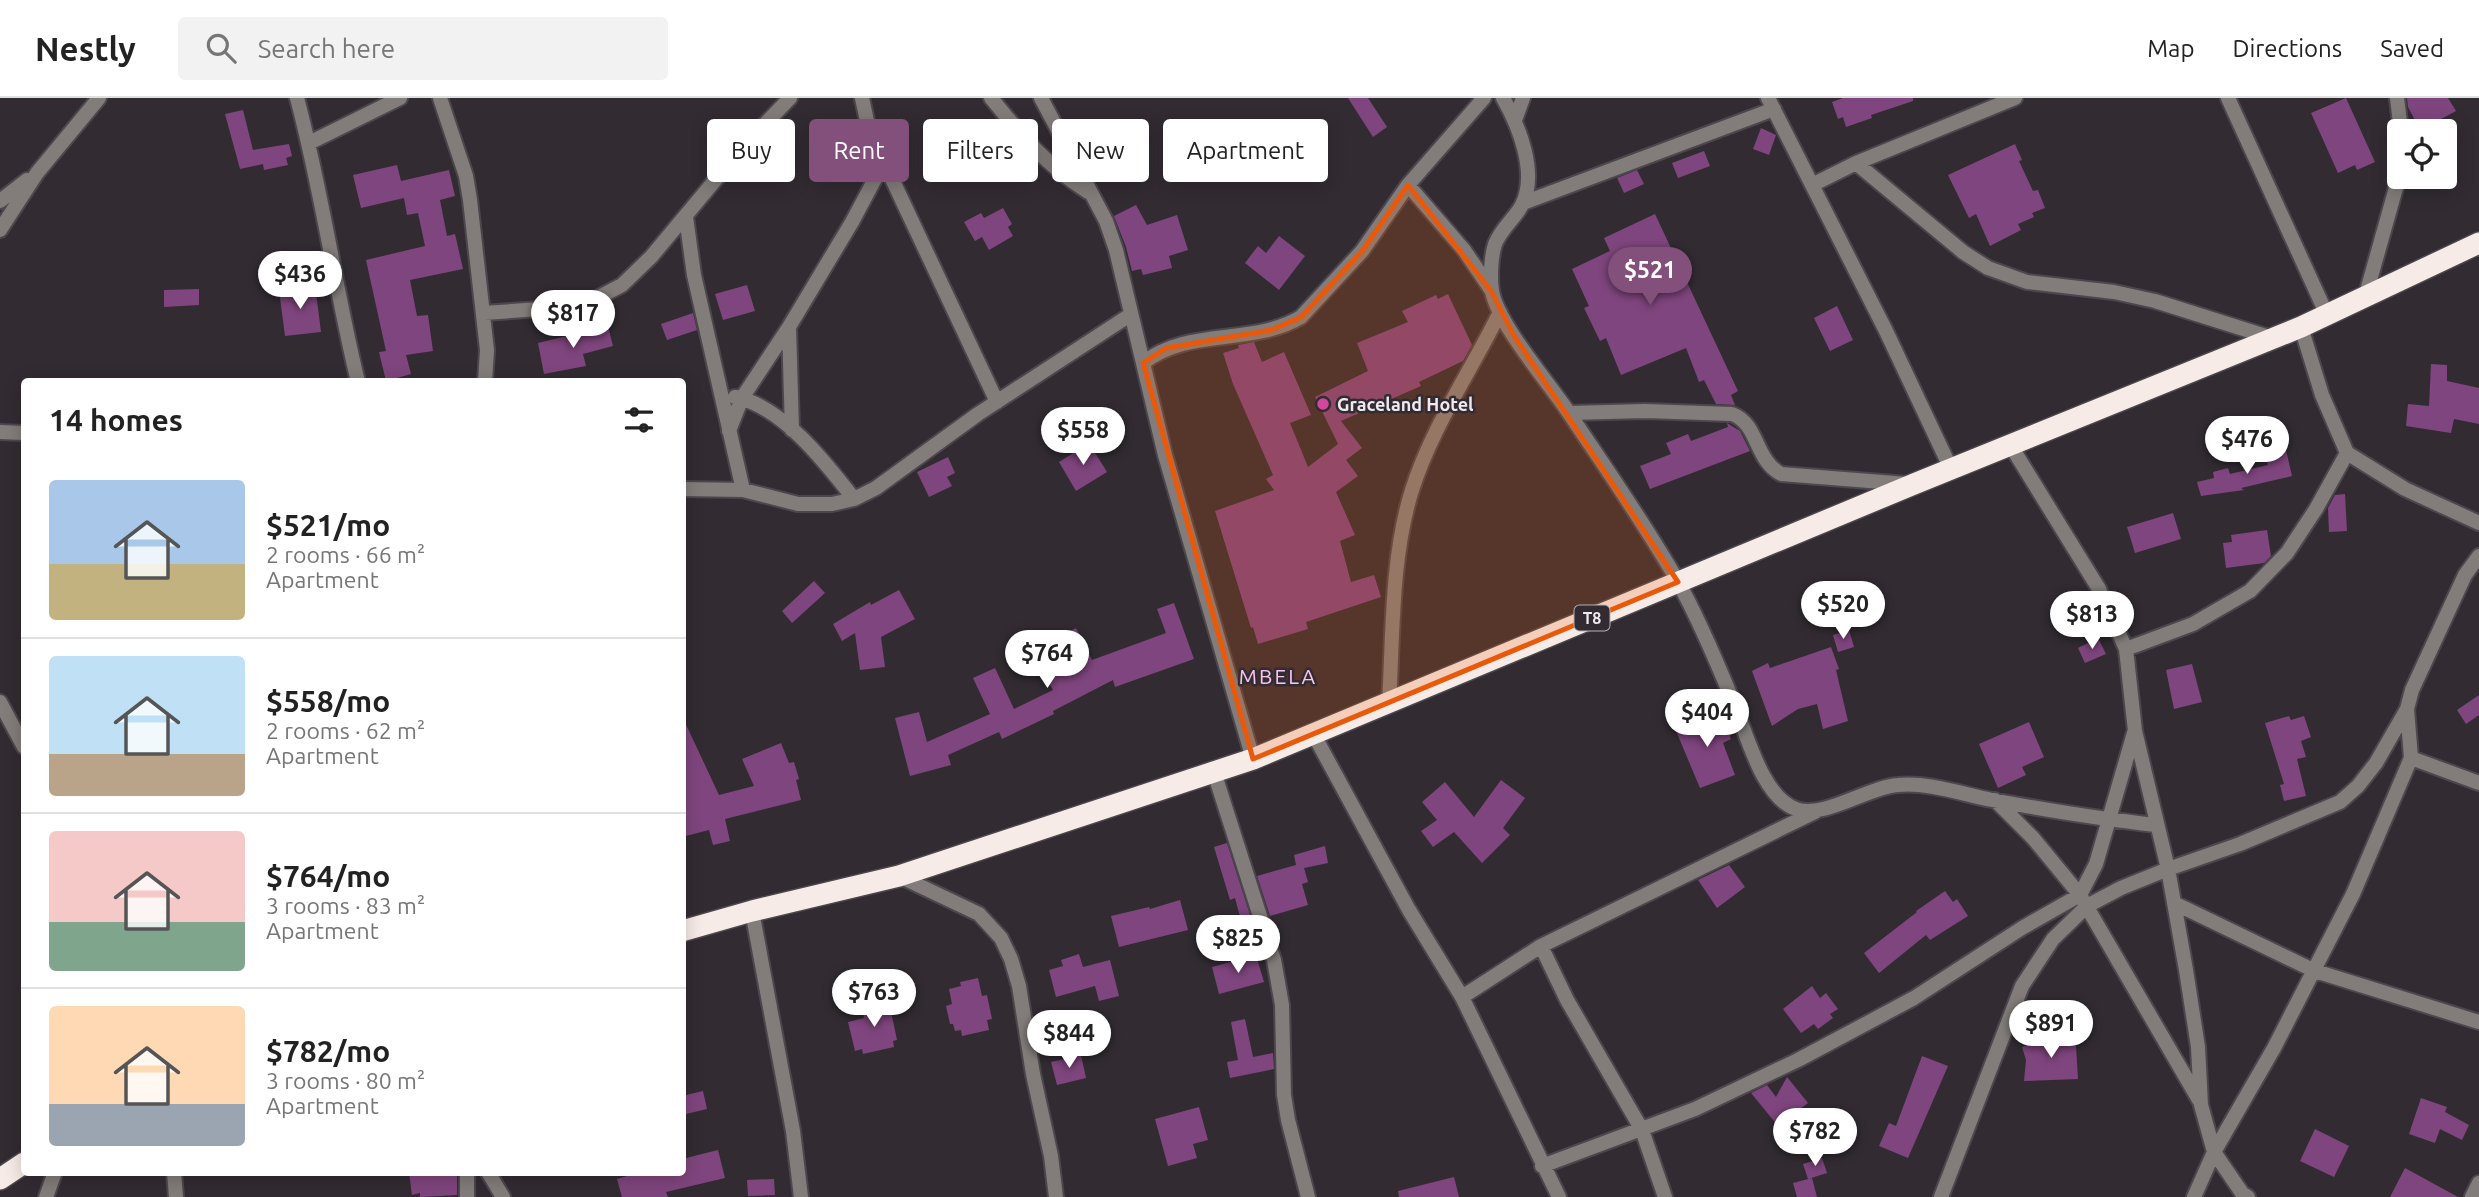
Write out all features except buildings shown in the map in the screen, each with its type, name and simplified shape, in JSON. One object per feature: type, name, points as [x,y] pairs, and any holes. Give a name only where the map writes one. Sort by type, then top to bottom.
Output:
[{"type":"highway","name":"T8","points":[[686,930],[752,911],[900,876],[1253,759],[1914,484],[2301,327],[2479,243]]},
{"type":"highway","points":[[0,1179],[21,1165]]},
{"type":"street","points":[[0,230],[37,173],[99,98]]},
{"type":"street","points":[[297,98],[357,378]]},
{"type":"street","points":[[309,144],[400,98]]},
{"type":"street","points":[[440,98],[466,176],[484,313],[487,350],[485,378]]},
{"type":"street","points":[[484,313],[582,306],[601,298],[632,275],[686,217],[742,148],[790,98]]},
{"type":"street","points":[[862,98],[867,119]]},
{"type":"street","points":[[991,98],[1040,155],[1058,172],[1090,193]]},
{"type":"street","points":[[1041,98],[1106,221],[1116,250],[1165,455],[1253,759]]},
{"type":"street","points":[[1143,363],[1166,348],[1202,339],[1271,330],[1288,325],[1301,317],[1362,251],[1408,185],[1484,98]]},
{"type":"street","points":[[1492,292],[1496,243],[1523,203],[1528,177],[1526,154],[1515,120],[1503,98]]},
{"type":"street","points":[[1515,120],[1523,98]]},
{"type":"street","points":[[1812,185],[1856,163],[2015,98]]},
{"type":"street","points":[[2228,98],[2327,315]]},
{"type":"street","points":[[2397,98],[2400,119]]},
{"type":"street","points":[[1523,203],[1771,103],[1951,469]]},
{"type":"street","points":[[1856,163],[1963,252],[1987,268],[2027,282],[2114,292],[2155,301],[2272,338]]},
{"type":"street","points":[[0,201],[37,173]]},
{"type":"street","points":[[729,432],[742,398],[789,327],[873,182]]},
{"type":"street","points":[[893,182],[997,402]]},
{"type":"street","points":[[1408,185],[1464,250],[1492,292],[1500,312],[1570,413],[1678,582],[1732,699],[1766,782],[1779,799],[1796,809],[1817,810]]},
{"type":"street","points":[[2365,298],[2396,189]]},
{"type":"street","points":[[686,217],[694,275],[743,490]]},
{"type":"street","points":[[1389,704],[1397,576],[1403,527],[1411,492],[1436,433],[1500,312]]},
{"type":"street","points":[[686,489],[743,490],[798,504],[832,504],[854,499],[876,488],[997,402],[1130,315]]},
{"type":"street","points":[[789,327],[792,430]]},
{"type":"street","points":[[2301,327],[2322,396],[2347,453],[2405,489],[2479,523]]},
{"type":"street","points":[[720,394],[742,398],[764,409],[792,430],[832,470],[854,499]]},
{"type":"street","points":[[1570,413],[1645,411],[1732,414],[1741,417],[1748,425],[1762,457],[1771,468],[1781,474],[1914,484]]},
{"type":"street","points":[[0,432],[21,433]]},
{"type":"street","points":[[2011,446],[2099,589],[2126,649],[2134,731],[2168,869],[2198,1046],[2201,1105],[2214,1152],[2242,1193],[2248,1197]]},
{"type":"street","points":[[2126,649],[2193,624],[2250,591],[2287,553],[2316,509],[2347,453]]},
{"type":"street","points":[[1542,1166],[1751,1084],[1858,1030],[1914,998],[2022,928],[2084,900],[2240,844],[2340,802],[2358,786],[2376,763],[2407,709],[2412,690],[2465,575],[2479,556]]},
{"type":"street","points":[[0,702],[21,741]]},
{"type":"street","points":[[2194,1197],[2214,1152],[2274,1048],[2353,894],[2411,758],[2407,709]]},
{"type":"street","points":[[1941,1197],[2022,986],[2053,939],[2084,900],[2110,820],[2134,731]]},
{"type":"street","points":[[1314,735],[1409,910],[1462,997],[1559,1197]]},
{"type":"street","points":[[2411,758],[2479,783]]},
{"type":"street","points":[[1214,772],[1274,960],[1282,1005],[1284,1095],[1308,1197]]},
{"type":"street","points":[[1462,997],[1541,946],[1817,810],[1867,792],[1899,785],[1931,788],[2110,820],[2156,825]]},
{"type":"street","points":[[1995,800],[2032,838],[2084,900],[2201,1105]]},
{"type":"street","points":[[900,876],[979,914],[1000,938],[1011,959],[1019,986],[1033,1074],[1051,1156],[1056,1197]]},
{"type":"street","points":[[2174,903],[2315,971],[2479,1022]]},
{"type":"street","points":[[752,911],[793,1131],[801,1197]]},
{"type":"street","points":[[1541,946],[1567,1000],[1642,1129],[1665,1197]]},
{"type":"street","points":[[46,1197],[54,1176]]},
{"type":"street","points":[[174,1176],[176,1197]]},
{"type":"street","points":[[467,1176],[467,1197]]},
{"type":"street","points":[[490,1176],[503,1197]]},
{"type":"street","points":[[2472,1197],[2479,1183]]},
{"type":"highlighted area","points":[[1408,185],[1492,292],[1513,334],[1678,582],[1253,759],[1143,363],[1166,348],[1271,330],[1301,317],[1362,251]]},
{"type":"place","name":"Graceland Hotel","points":[[1323,404]]},
{"type":"district","name":"MBELA","points":[[1278,676]]}]
